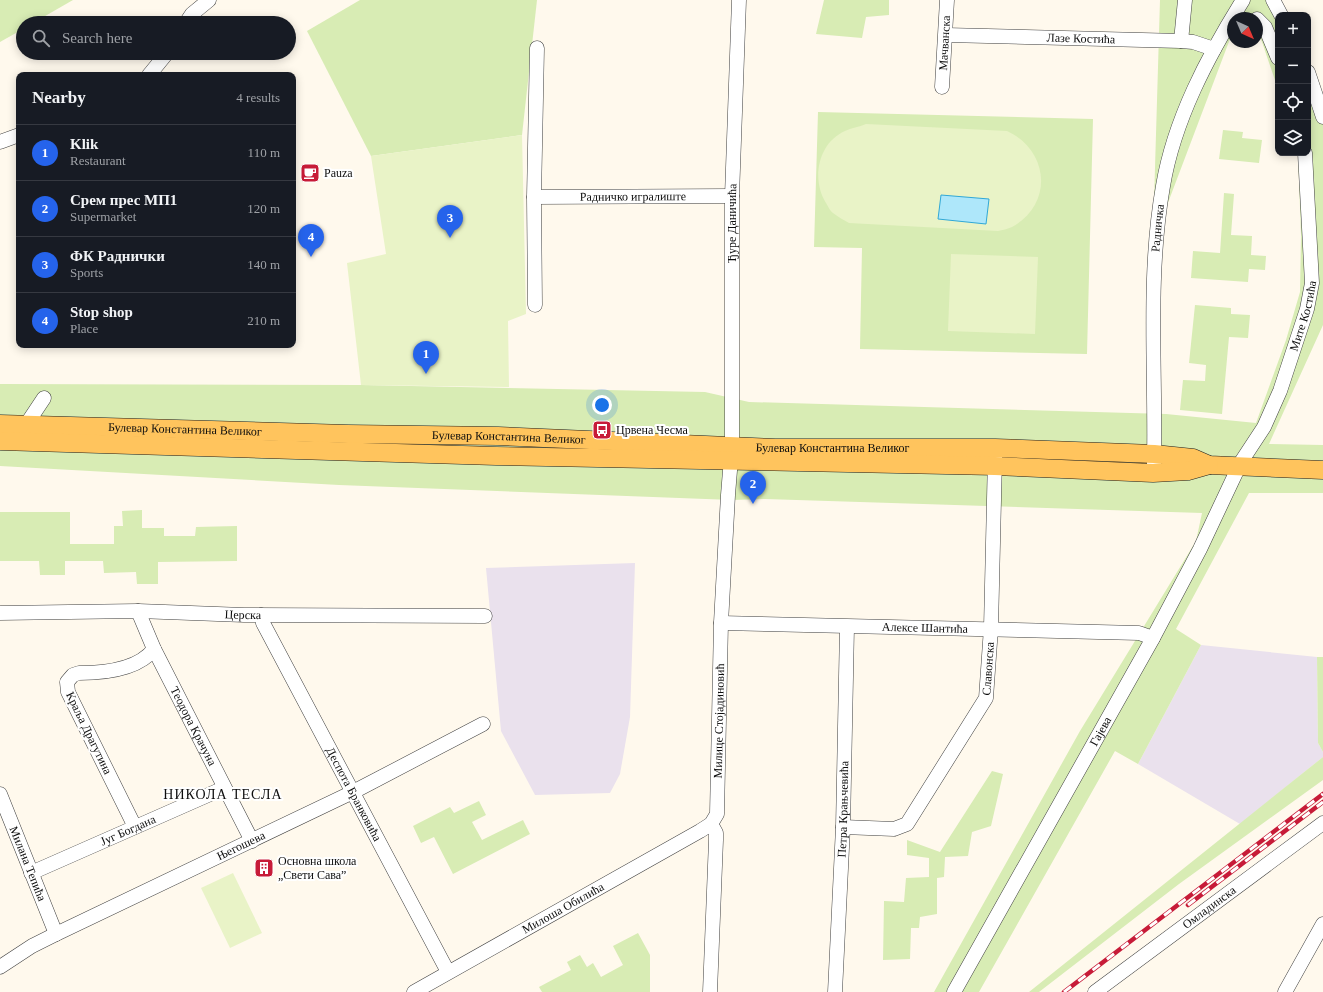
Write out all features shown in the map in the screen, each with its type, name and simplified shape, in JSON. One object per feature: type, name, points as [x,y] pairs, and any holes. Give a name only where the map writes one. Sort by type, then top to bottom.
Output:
[{"type":"main road","name":"Булевар Константина Великог","points":[[0,424],[348,434],[498,436],[732,454],[775,448],[995,448],[1154,454],[1193,458],[1208,465]]},
{"type":"main road","name":"Булевар Константина Великог","points":[[0,441],[732,454],[1153,473],[1188,471],[1208,465],[1323,470]]},
{"type":"street","points":[[191,16],[209,0]]},
{"type":"street","name":"Ђуре Даничића","points":[[732,454],[732,196],[739,0]]},
{"type":"street","name":"Мачванска","points":[[942,87],[947,0]]},
{"type":"street","points":[[1181,41],[1185,0]]},
{"type":"street","points":[[1273,0],[1279,12]]},
{"type":"street","points":[[1241,3],[1250,12]]},
{"type":"street","name":"Радничка","points":[[1153,473],[1154,277],[1157,229],[1163,184],[1182,120],[1214,49],[1241,3]]},
{"type":"street","points":[[1263,26],[1275,51]]},
{"type":"street","name":"Лазе Костића","points":[[946,35],[1181,41],[1193,42],[1214,49]]},
{"type":"street","points":[[535,305],[534,197],[537,48]]},
{"type":"street","points":[[151,72],[161,60]]},
{"type":"street","points":[[1311,81],[1323,117]]},
{"type":"street","points":[[0,142],[16,136]]},
{"type":"street","name":"Мите Костића","points":[[1239,467],[1264,428],[1280,391],[1307,309],[1312,283],[1312,270],[1305,156]]},
{"type":"street","name":"Радничко игралиште","points":[[534,197],[732,196]]},
{"type":"street","points":[[26,425],[44,398]]},
{"type":"street","name":"Славонска","points":[[843,827],[894,829],[904,826],[910,821],[986,698],[991,628],[995,448]]},
{"type":"street","name":"Милице Стојадиновић","points":[[711,824],[717,808],[721,623],[728,495],[732,454]]},
{"type":"street","name":"Гајева","points":[[954,992],[1153,638],[1204,542],[1239,467]]},
{"type":"street","name":"Церска","points":[[0,613],[138,611],[262,615],[485,616]]},
{"type":"street","name":"Теодора Крачуна","points":[[138,611],[154,649],[252,841]]},
{"type":"street","name":"Деспота Бранковића","points":[[262,615],[263,623],[448,972]]},
{"type":"street","name":"Алексе Шантића","points":[[721,623],[847,627],[991,628],[1139,633],[1153,638]]},
{"type":"street","name":"Петра Крањчевића","points":[[835,992],[843,827],[847,627]]},
{"type":"street","name":"Краља Драгутина","points":[[135,827],[68,692],[67,682],[73,675],[78,673],[127,668],[149,656],[154,649]]},
{"type":"street","name":"Његошева","points":[[0,967],[32,946],[353,792],[483,724]]},
{"type":"street","name":"Југ Богдана","points":[[31,873],[224,788]]},
{"type":"street","name":"Милана Тепића","points":[[0,794],[5,823],[31,873],[56,934]]},
{"type":"street","name":"Омладинска","points":[[1095,992],[1323,823]]},
{"type":"street","points":[[710,992],[716,840],[716,833],[711,824]]},
{"type":"street","name":"Милоша Обилића","points":[[414,992],[688,839],[711,824]]},
{"type":"street","points":[[1285,992],[1323,924]]},
{"type":"shaded area","points":[[635,563],[630,717],[620,774],[610,793],[535,795],[501,731],[486,568]]},
{"type":"shaded area","points":[[1201,645],[1317,657],[1318,743],[1323,752],[1323,757],[1240,824],[1138,764]]},
{"type":"green space","points":[[0,0],[73,0],[45,16],[16,16],[16,33],[0,42]]},
{"type":"green space","points":[[360,0],[537,0],[522,135],[371,156],[307,31]]},
{"type":"green space","points":[[824,0],[889,0],[889,15],[866,17],[862,38],[816,34]]},
{"type":"green space","points":[[1160,0],[1275,0],[1277,12],[1275,12],[1275,80],[1263,45],[1263,12],[1227,12],[1227,47],[1166,208],[1154,201]]},
{"type":"green space","points":[[1311,76],[1323,112],[1323,325],[1269,444],[1323,445],[1323,493],[1249,493],[1176,629],[1201,645],[1138,764],[1115,751],[979,992],[934,992],[1080,731],[1196,541],[1202,513],[765,499],[732,500],[339,485],[0,466],[0,384],[361,385],[705,392],[749,402],[1166,414],[1256,423],[1286,340],[1300,292],[1301,235],[1298,156],[1311,156]]},
{"type":"green space","points":[[818,112],[1093,119],[1087,354],[860,349],[862,248],[814,247]]},
{"type":"green space","points":[[866,124],[1007,131],[1021,140],[1031,151],[1038,164],[1041,178],[1040,192],[1035,205],[1026,217],[1012,227],[998,231],[849,223],[830,210],[821,194],[818,173],[823,153],[829,144],[836,137],[847,130]]},
{"type":"green space","points":[[1223,130],[1243,132],[1242,138],[1262,140],[1259,163],[1219,159]]},
{"type":"green space","points":[[522,135],[526,314],[508,321],[509,387],[361,385],[347,263],[386,254],[371,156]]},
{"type":"green space","points":[[1224,193],[1234,194],[1231,235],[1252,236],[1251,255],[1266,256],[1265,270],[1249,269],[1248,282],[1191,278],[1193,251],[1220,253]]},
{"type":"green space","points":[[951,254],[1038,257],[1035,334],[948,331]]},
{"type":"green space","points":[[1195,305],[1231,308],[1231,314],[1250,315],[1248,338],[1229,337],[1222,414],[1180,410],[1183,380],[1205,381],[1206,365],[1189,363]]},
{"type":"green space","points":[[142,510],[142,528],[164,528],[164,536],[195,536],[196,527],[237,526],[237,561],[158,562],[158,584],[137,584],[136,572],[104,573],[103,561],[65,561],[65,575],[40,575],[39,561],[0,561],[0,512],[70,512],[70,544],[114,544],[114,526],[123,526],[122,511]]},
{"type":"green space","points":[[1317,657],[1323,657],[1323,752],[1318,743]]},
{"type":"green space","points":[[1323,757],[1323,780],[1179,884],[1039,992],[1029,992]]},
{"type":"green space","points":[[992,771],[1003,774],[991,826],[972,832],[968,856],[945,857],[944,877],[937,878],[937,914],[920,917],[919,928],[911,928],[910,959],[883,960],[884,901],[904,902],[906,878],[929,877],[929,858],[907,855],[907,840],[940,852]]},
{"type":"green space","points":[[479,801],[486,815],[472,822],[482,840],[523,820],[530,834],[453,874],[434,837],[421,843],[413,826],[450,807],[454,813]]},
{"type":"green space","points":[[233,873],[262,933],[230,948],[201,888]]},
{"type":"green space","points":[[638,933],[650,955],[650,992],[542,992],[539,987],[571,970],[567,962],[580,955],[587,967],[593,963],[601,977],[623,965],[613,946]]},
{"type":"water","points":[[941,195],[989,199],[986,224],[938,219]]},
{"type":"railway","points":[[1064,992],[1323,794]]},
{"type":"railway","points":[[1188,905],[1323,802]]},
{"type":"place","name":"Pauza","points":[[310,173]]},
{"type":"place","name":"ФК Раднички","points":[[450,238]]},
{"type":"place","name":"Stop shop","points":[[311,257]]},
{"type":"place","name":"Klik","points":[[426,374]]},
{"type":"place","name":"Црвена Чесма","points":[[602,430]]},
{"type":"place","name":"Срем прес МП1","points":[[753,504]]},
{"type":"place","name":"Основна школа „Свети Сава”","points":[[264,868]]},
{"type":"district","name":"НИКОЛА ТЕСЛА","points":[[223,794]]}]
